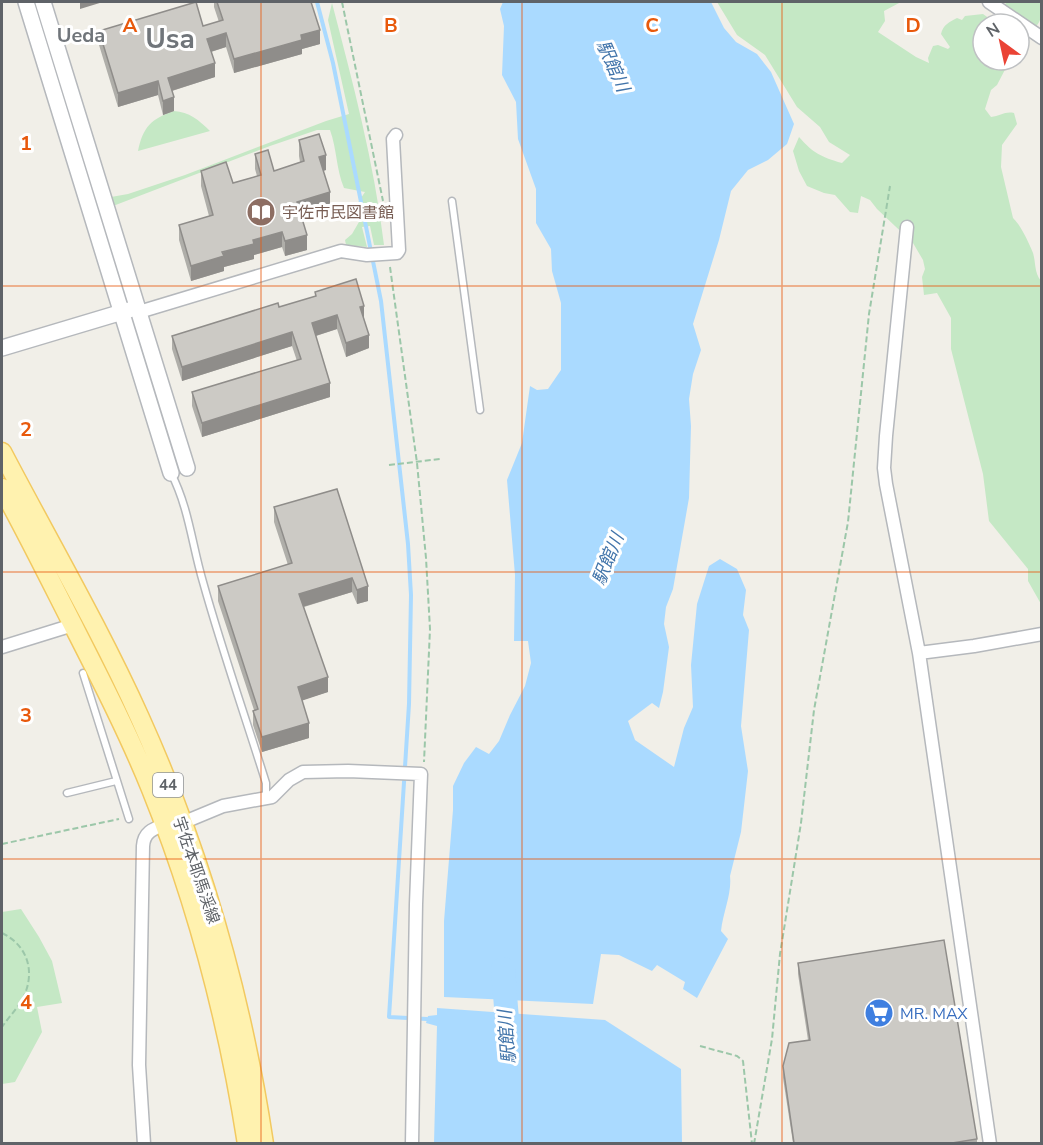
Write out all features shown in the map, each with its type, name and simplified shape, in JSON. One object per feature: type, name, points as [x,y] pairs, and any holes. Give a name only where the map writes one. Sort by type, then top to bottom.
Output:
[{"type":"main road","name":"宇佐本耶馬渓線","points":[[2,452],[109,653],[158,759],[192,902],[213,976],[247,1143]]},
{"type":"main road","name":"宇佐本耶馬渓線","points":[[2,488],[116,709],[205,890],[229,968],[264,1143]]},
{"type":"street","points":[[26,2],[171,473]]},
{"type":"street","points":[[43,2],[187,468]]},
{"type":"street","points":[[989,2],[1041,38]]},
{"type":"street","points":[[2,348],[341,251],[368,255],[397,253],[399,250],[393,139],[396,135]]},
{"type":"street","points":[[907,227],[885,436],[884,468],[919,652],[990,1143]]},
{"type":"street","points":[[2,647],[73,625]]},
{"type":"street","points":[[919,652],[974,646],[1041,634]]},
{"type":"street","points":[[144,1143],[139,1065],[144,836],[149,831],[223,806],[266,800],[275,796],[293,777],[306,772],[348,771],[422,774],[416,904],[412,1143]]},
{"type":"lane","points":[[452,201],[480,410]]},
{"type":"lane","points":[[171,473],[183,496],[193,548],[206,593],[266,783],[266,800]]},
{"type":"lane","points":[[83,673],[129,819]]},
{"type":"lane","points":[[67,793],[116,781]]},
{"type":"path","points":[[342,2],[375,157],[384,211]]},
{"type":"path","points":[[753,1143],[772,1039],[780,954],[801,823],[814,710],[848,522],[870,314],[890,186]]},
{"type":"path","points":[[389,254],[417,463],[430,628],[422,774]]},
{"type":"path","points":[[389,465],[440,459]]},
{"type":"path","points":[[2,844],[110,820],[129,819]]},
{"type":"path","points":[[2,933],[14,939],[22,950],[27,960],[29,974],[21,1001],[2,1026]]},
{"type":"path","points":[[700,1046],[736,1056],[743,1061],[753,1143]]},
{"type":"green space","points":[[717,2],[901,2],[884,11],[885,21],[878,32],[929,63],[928,58],[933,46],[938,45],[948,49],[950,47],[941,34],[945,26],[957,18],[962,20],[965,16],[971,15],[971,72],[1004,72],[997,85],[991,90],[985,109],[991,117],[1014,113],[1017,124],[1002,145],[1001,167],[1013,218],[1022,229],[1031,248],[1041,281],[1041,604],[1028,581],[1028,569],[989,521],[983,474],[951,349],[951,318],[937,293],[924,295],[923,260],[913,243],[870,200],[861,196],[858,213],[850,212],[835,195],[807,186],[799,171],[793,151],[799,137],[813,151],[828,159],[842,163],[850,155],[829,142],[820,127],[797,107],[765,55],[737,35]]},
{"type":"green space","points":[[1008,2],[1041,2],[1041,16],[1034,28],[1031,26],[1031,12],[1008,12],[1000,7]]},
{"type":"green space","points":[[332,3],[369,153],[384,245],[374,245],[370,226],[362,227],[367,247],[346,245],[345,240],[352,234],[363,215],[357,204],[365,192],[344,188],[330,130],[317,130],[270,146],[113,206],[111,197],[128,194],[185,175],[349,114],[328,20]]},
{"type":"green space","points":[[174,111],[194,117],[210,131],[138,151],[142,136],[149,125],[159,117]]},
{"type":"green space","points":[[21,909],[52,961],[62,1003],[37,1007],[42,1032],[15,1082],[2,1084],[2,912]]},
{"type":"water","points":[[503,2],[711,2],[724,28],[736,42],[757,54],[771,72],[794,124],[787,144],[768,160],[748,170],[731,191],[719,240],[693,324],[701,350],[693,374],[689,399],[691,426],[689,498],[673,589],[666,607],[664,624],[669,647],[663,692],[659,708],[652,703],[628,721],[635,740],[674,767],[684,728],[693,707],[691,665],[697,604],[709,566],[720,559],[737,569],[746,590],[743,615],[749,630],[741,726],[748,771],[741,832],[730,876],[730,890],[721,931],[728,939],[697,998],[683,989],[685,982],[657,965],[652,971],[619,955],[601,954],[593,1004],[444,997],[444,921],[453,786],[464,763],[476,747],[489,754],[499,741],[525,686],[531,663],[528,641],[514,641],[515,575],[507,480],[522,443],[530,386],[537,390],[548,389],[561,370],[561,303],[552,271],[551,249],[536,223],[536,189],[518,139],[516,102],[502,75],[504,26],[500,9]]},
{"type":"water","points":[[437,1008],[605,1020],[681,1069],[682,1143],[434,1143],[437,1026],[426,1023],[428,1016],[437,1015]]},
{"type":"building","points":[[196,2],[203,26],[223,20],[217,2],[311,2],[320,30],[301,35],[302,40],[234,59],[226,33],[207,39],[215,63],[168,78],[174,97],[163,101],[158,81],[118,93],[99,31]]},
{"type":"building","name":"宇佐市民図書館","points":[[319,134],[326,155],[319,157],[330,192],[297,202],[307,235],[285,241],[282,232],[253,240],[254,244],[222,252],[224,256],[191,266],[179,225],[213,215],[201,171],[226,162],[233,183],[261,175],[255,154],[268,150],[274,171],[304,161],[299,140]]},
{"type":"building","points":[[356,279],[364,306],[360,307],[369,335],[346,343],[337,315],[312,323],[330,383],[202,423],[192,392],[301,359],[292,332],[182,367],[172,336],[278,303],[279,307],[316,296],[315,292]]},
{"type":"building","points":[[337,489],[368,586],[357,590],[352,578],[299,594],[328,677],[298,687],[309,723],[262,737],[253,711],[258,709],[218,586],[292,563],[274,507]]},
{"type":"building","name":"MR. MAX","points":[[944,940],[977,1139],[952,1143],[794,1143],[783,1066],[789,1043],[810,1040],[798,963]]},
{"type":"waterway","points":[[317,2],[333,63],[381,301],[408,544],[411,595],[409,704],[389,1017],[427,1019]]},
{"type":"waterway","name":"駅館川","points":[[503,969],[509,1045]]},
{"type":"place","name":"宇佐市民図書館","points":[[261,212]]},
{"type":"place","name":"MR. MAX","points":[[879,1013]]},
{"type":"district","name":"Ueda","points":[[81,35]]},
{"type":"district","name":"Usa","points":[[170,38]]}]
